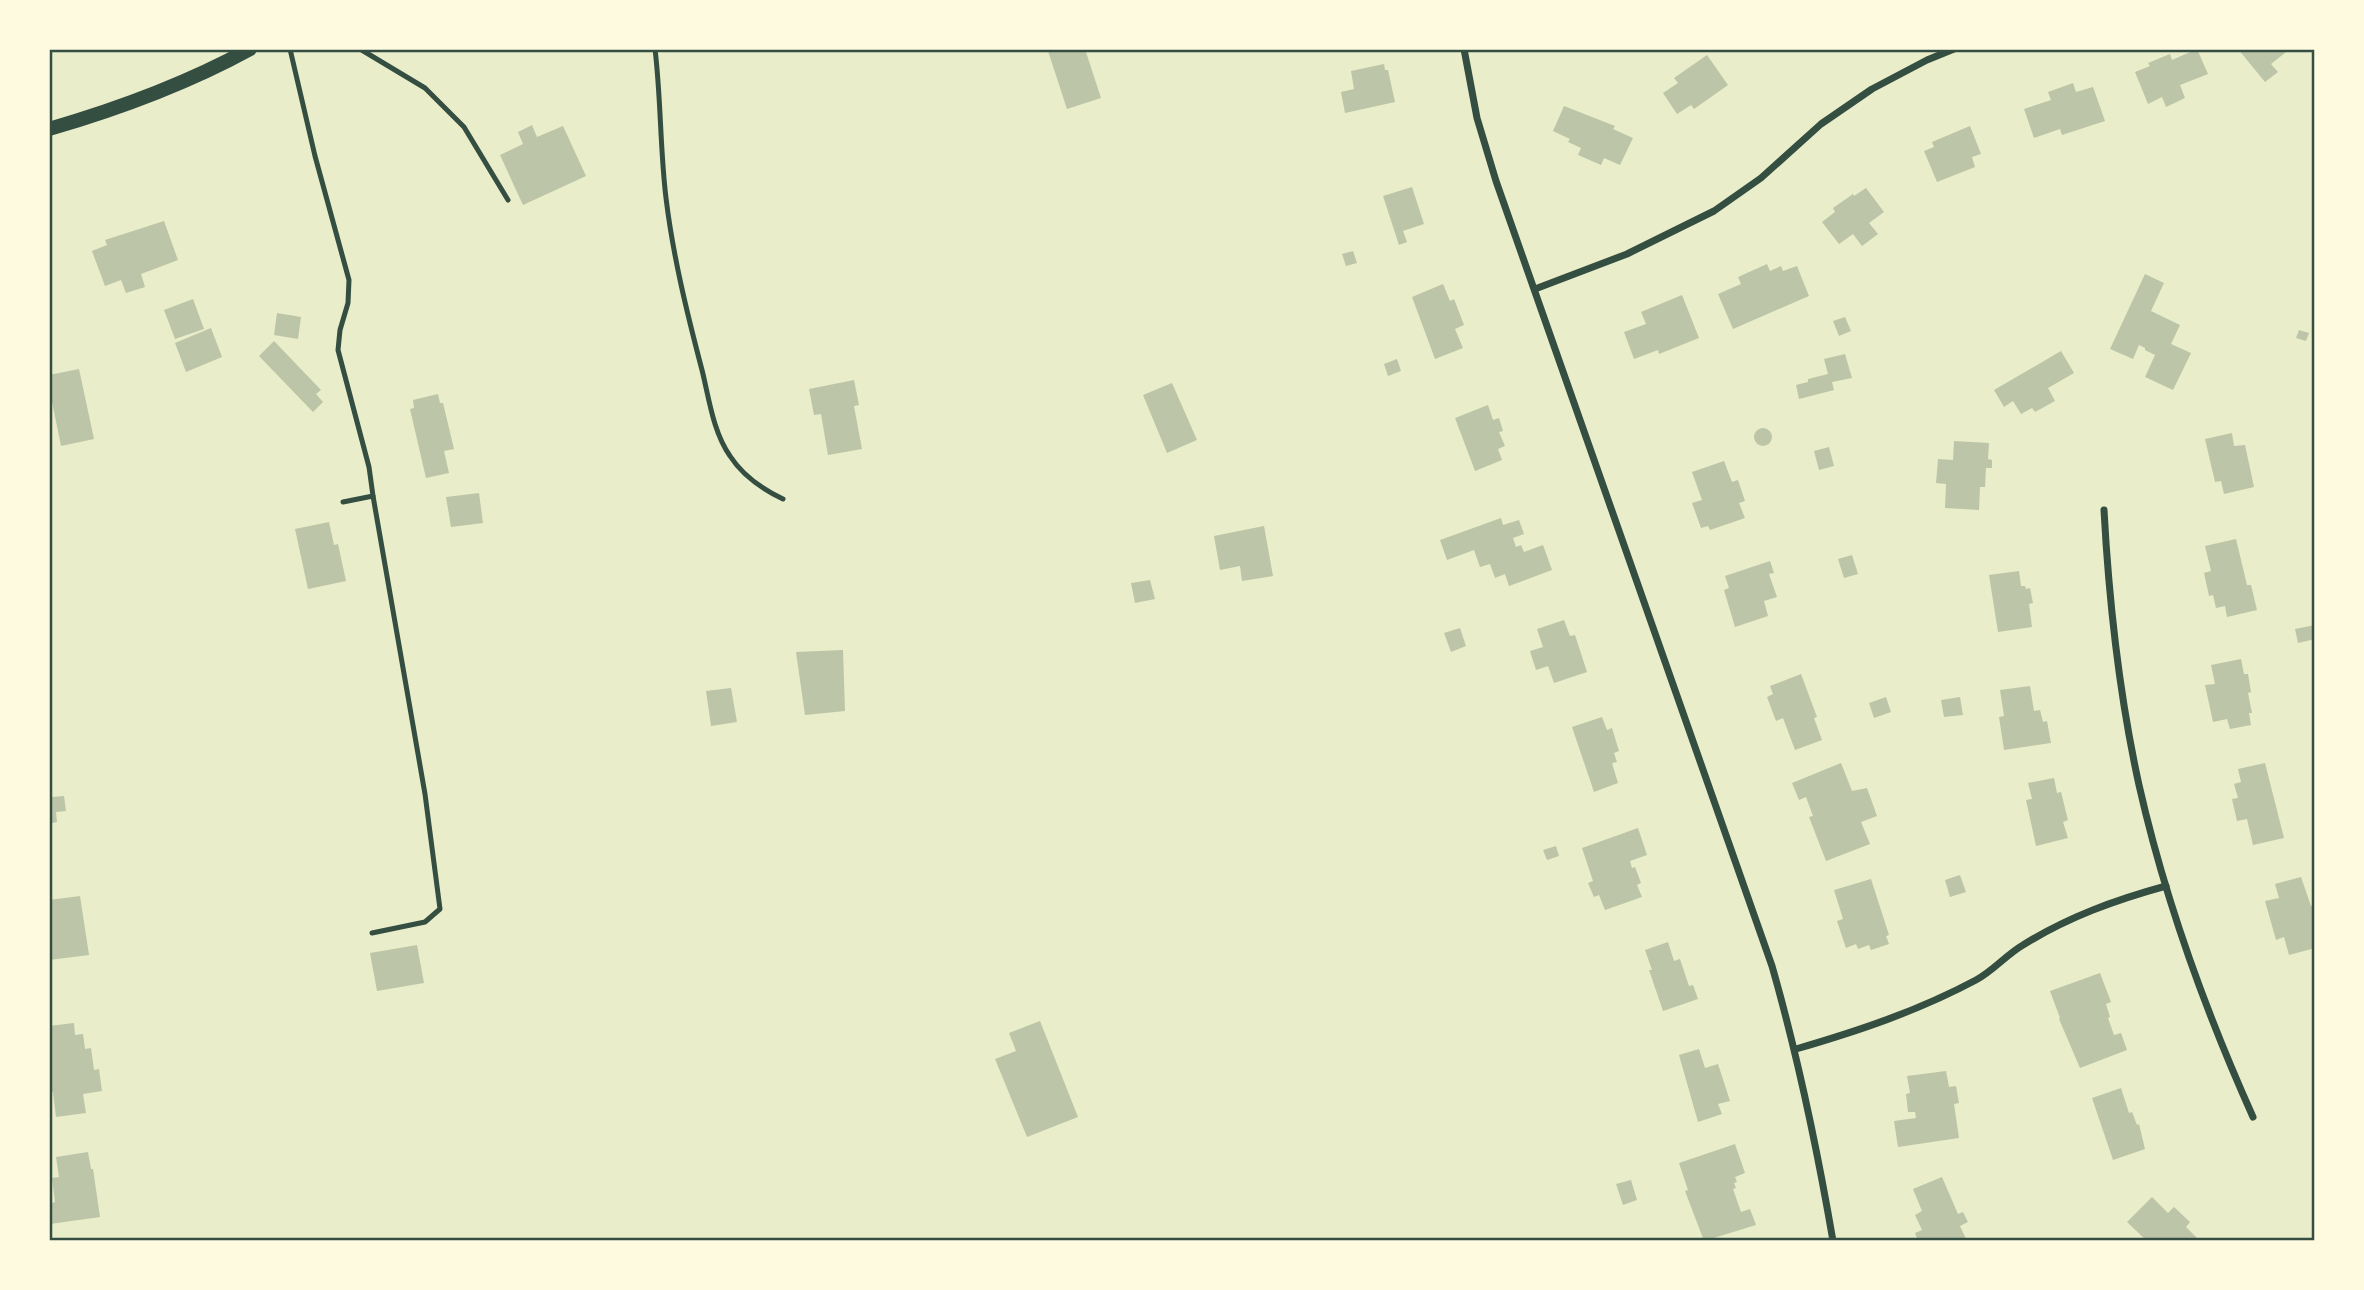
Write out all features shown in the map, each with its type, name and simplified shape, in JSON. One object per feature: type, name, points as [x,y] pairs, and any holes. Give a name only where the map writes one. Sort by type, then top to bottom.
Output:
[{"type":"main road","points":[[49,129],[103,113],[175,86],[250,49]]},
{"type":"street","points":[[1464,49],[1477,118],[1496,181],[1772,966],[1796,1049],[1833,1241]]},
{"type":"street","points":[[1535,289],[1626,254],[1714,211],[1761,178],[1821,124],[1872,89],[1954,49]]},
{"type":"street","points":[[2104,510],[2108,586],[2121,688],[2139,785],[2186,953],[2216,1036],[2253,1117]]},
{"type":"street","points":[[1796,1049],[1863,1030],[1929,1004],[1979,978],[2020,946],[2065,920],[2113,901],[2166,886]]},
{"type":"lane","points":[[290,49],[315,156],[349,280],[348,303],[338,349],[369,467],[425,794],[440,909],[425,922],[372,933]]},
{"type":"lane","points":[[360,49],[425,88],[464,127],[508,200]]},
{"type":"lane","points":[[655,49],[666,197],[685,303],[717,430],[729,455],[747,476],[768,492],[783,499]]},
{"type":"lane","points":[[343,502],[373,496]]},
{"type":"building","points":[[1085,49],[1101,98],[1067,109],[1048,51]]},
{"type":"building","points":[[2197,49],[2208,74],[2180,85],[2185,98],[2166,107],[2162,97],[2148,104],[2135,72],[2170,54],[2172,60]]},
{"type":"building","points":[[2238,49],[2290,49],[2271,64],[2278,72],[2265,82]]},
{"type":"building","points":[[1707,55],[1728,85],[1694,109],[1691,105],[1677,114],[1663,93],[1678,83],[1674,78]]},
{"type":"building","points":[[1384,64],[1385,70],[1388,70],[1395,102],[1345,113],[1341,92],[1354,89],[1351,71]]},
{"type":"building","points":[[2073,83],[2076,92],[2093,87],[2105,121],[2062,135],[2060,129],[2034,138],[2024,109],[2051,100],[2048,92]]},
{"type":"building","points":[[1564,106],[1615,126],[1613,129],[1633,138],[1620,165],[1604,158],[1601,165],[1578,155],[1581,148],[1553,131]]},
{"type":"building","points":[[532,125],[537,137],[563,126],[586,176],[523,205],[500,155],[523,144],[518,132]]},
{"type":"building","points":[[1970,126],[1981,154],[1972,157],[1975,167],[1937,182],[1924,151],[1934,147],[1932,142]]},
{"type":"building","points":[[1412,187],[1424,224],[1403,231],[1407,242],[1399,245],[1383,196]]},
{"type":"building","points":[[1866,188],[1884,212],[1869,223],[1878,234],[1862,246],[1853,234],[1839,244],[1822,222],[1835,212],[1833,208]]},
{"type":"building","points":[[164,221],[178,260],[141,274],[145,287],[126,293],[121,280],[105,286],[92,251],[107,245],[105,240]]},
{"type":"building","points":[[1353,251],[1357,263],[1346,266],[1342,254]]},
{"type":"building","points":[[1767,264],[1770,271],[1781,266],[1783,271],[1797,266],[1809,296],[1733,329],[1718,294],[1741,284],[1738,277]]},
{"type":"building","points":[[2145,274],[2164,283],[2151,311],[2180,325],[2171,344],[2191,353],[2173,390],[2145,377],[2155,355],[2145,348],[2139,345],[2133,359],[2110,349]]},
{"type":"building","points":[[1443,284],[1450,301],[1454,299],[1464,325],[1455,329],[1463,348],[1435,359],[1412,297]]},
{"type":"building","points":[[1682,295],[1699,338],[1659,354],[1658,350],[1634,359],[1624,332],[1646,324],[1641,312]]},
{"type":"building","points":[[193,299],[204,329],[175,339],[164,310]]},
{"type":"building","points":[[277,313],[301,317],[298,339],[274,335]]},
{"type":"building","points":[[1845,317],[1851,331],[1839,336],[1833,321]]},
{"type":"building","points":[[211,328],[222,357],[186,372],[175,343]]},
{"type":"building","points":[[2299,330],[2309,333],[2306,341],[2296,338]]},
{"type":"building","points":[[274,341],[321,390],[316,394],[323,402],[313,412],[259,356]]},
{"type":"building","points":[[2061,351],[2074,373],[2048,388],[2055,401],[2035,412],[2032,408],[2021,414],[2013,401],[2004,407],[1994,390]]},
{"type":"building","points":[[1845,354],[1852,378],[1832,382],[1834,390],[1799,399],[1796,385],[1828,374],[1824,359]]},
{"type":"building","points":[[1397,359],[1401,371],[1388,376],[1384,364]]},
{"type":"building","points":[[79,369],[94,439],[61,446],[49,375]]},
{"type":"building","points":[[854,380],[859,405],[854,406],[862,449],[828,455],[821,414],[814,415],[809,389]]},
{"type":"building","points":[[1172,383],[1197,440],[1167,453],[1143,395]]},
{"type":"building","points":[[438,394],[440,403],[443,403],[454,449],[444,451],[449,473],[426,478],[410,409],[414,408],[413,400]]},
{"type":"building","points":[[1488,405],[1493,420],[1499,418],[1503,431],[1499,432],[1505,446],[1498,449],[1502,460],[1475,471],[1455,418]]},
{"type":"building","points":[[1763,428],[1769,431],[1772,437],[1769,443],[1763,446],[1757,443],[1754,437],[1757,431]]},
{"type":"building","points":[[2232,433],[2234,446],[2245,445],[2254,487],[2224,494],[2221,481],[2215,482],[2205,439]]},
{"type":"building","points":[[1954,441],[1989,443],[1988,459],[1992,460],[1992,468],[1986,468],[1985,487],[1980,487],[1979,510],[1945,508],[1946,484],[1936,483],[1938,459],[1953,460]]},
{"type":"building","points":[[1829,447],[1834,466],[1819,470],[1814,451]]},
{"type":"building","points":[[1724,461],[1732,482],[1738,480],[1745,501],[1739,503],[1745,518],[1710,530],[1708,526],[1701,528],[1692,503],[1702,500],[1692,472]]},
{"type":"building","points":[[479,493],[483,523],[451,527],[446,497]]},
{"type":"building","points":[[1501,518],[1503,525],[1519,520],[1524,534],[1513,538],[1516,547],[1521,545],[1524,552],[1543,545],[1552,570],[1509,586],[1505,574],[1495,578],[1490,564],[1480,567],[1474,550],[1447,560],[1440,540]]},
{"type":"building","points":[[329,522],[334,545],[338,544],[346,581],[308,589],[295,529]]},
{"type":"building","points":[[1264,526],[1273,576],[1242,581],[1240,566],[1220,570],[1214,536]]},
{"type":"building","points":[[2236,539],[2247,585],[2251,585],[2257,610],[2227,617],[2225,606],[2216,608],[2213,595],[2209,596],[2204,573],[2211,571],[2205,546]]},
{"type":"building","points":[[1852,555],[1858,574],[1844,578],[1838,559]]},
{"type":"building","points":[[1770,561],[1774,573],[1769,574],[1777,597],[1764,601],[1768,616],[1735,627],[1724,590],[1729,588],[1725,576]]},
{"type":"building","points":[[2019,571],[2021,586],[2030,588],[2033,603],[2029,604],[2032,627],[1998,632],[1989,575]]},
{"type":"building","points":[[1150,580],[1155,599],[1135,603],[1131,583]]},
{"type":"building","points":[[1564,620],[1570,636],[1575,635],[1587,672],[1554,683],[1548,666],[1536,670],[1530,651],[1543,647],[1537,629]]},
{"type":"building","points":[[2315,625],[2315,639],[2298,643],[2295,629]]},
{"type":"building","points":[[1460,628],[1466,646],[1451,652],[1444,633]]},
{"type":"building","points":[[843,650],[845,711],[805,715],[796,652]]},
{"type":"building","points":[[2241,659],[2244,674],[2248,674],[2251,692],[2248,693],[2252,713],[2249,713],[2251,725],[2230,729],[2227,719],[2213,722],[2205,685],[2215,684],[2211,665]]},
{"type":"building","points":[[1801,674],[1817,717],[1814,718],[1822,740],[1795,750],[1783,718],[1776,721],[1767,697],[1773,694],[1770,686]]},
{"type":"building","points":[[2030,686],[2034,711],[2040,710],[2043,722],[2047,721],[2051,743],[2004,750],[1999,717],[2004,716],[2000,690]]},
{"type":"building","points":[[731,688],[737,722],[711,726],[706,691]]},
{"type":"building","points":[[1886,697],[1891,712],[1874,718],[1869,703]]},
{"type":"building","points":[[1960,697],[1963,715],[1944,717],[1941,700]]},
{"type":"building","points":[[1602,717],[1607,730],[1612,728],[1619,751],[1614,753],[1617,762],[1612,763],[1618,783],[1594,792],[1572,727]]},
{"type":"building","points":[[1841,763],[1852,791],[1867,788],[1877,816],[1861,822],[1870,844],[1826,861],[1809,817],[1813,816],[1806,797],[1799,800],[1792,783]]},
{"type":"building","points":[[2265,763],[2284,838],[2253,845],[2247,819],[2237,821],[2232,799],[2238,798],[2234,784],[2241,782],[2238,769]]},
{"type":"building","points":[[2054,778],[2057,793],[2061,792],[2068,820],[2063,822],[2068,838],[2036,846],[2026,800],[2032,799],[2028,783]]},
{"type":"building","points":[[49,788],[52,797],[64,796],[66,811],[56,812],[57,822],[49,824]]},
{"type":"building","points":[[1638,828],[1647,855],[1630,861],[1641,883],[1637,885],[1642,897],[1605,910],[1599,895],[1594,897],[1588,883],[1593,881],[1582,848]]},
{"type":"building","points":[[1556,846],[1559,856],[1547,860],[1543,850]]},
{"type":"building","points":[[1960,875],[1966,892],[1950,897],[1945,880]]},
{"type":"building","points":[[2301,877],[2311,906],[2315,905],[2315,948],[2289,955],[2284,937],[2276,940],[2265,901],[2279,898],[2275,884]]},
{"type":"building","points":[[1871,879],[1889,935],[1886,936],[1889,944],[1871,950],[1869,945],[1858,949],[1856,944],[1846,948],[1837,921],[1843,919],[1834,890]]},
{"type":"building","points":[[80,896],[89,955],[49,960],[49,900]]},
{"type":"building","points":[[1668,942],[1674,961],[1680,959],[1689,986],[1693,985],[1698,999],[1663,1011],[1645,950]]},
{"type":"building","points":[[417,945],[424,983],[377,991],[370,953]]},
{"type":"building","points":[[2100,973],[2111,1002],[2106,1004],[2110,1017],[2108,1018],[2114,1035],[2121,1033],[2127,1050],[2080,1068],[2050,991]]},
{"type":"building","points":[[1040,1021],[1078,1117],[1027,1137],[995,1059],[1016,1051],[1009,1033]]},
{"type":"building","points":[[74,1023],[75,1035],[83,1034],[85,1049],[91,1048],[94,1070],[99,1069],[102,1091],[83,1094],[86,1113],[56,1117],[53,1092],[49,1092],[49,1026]]},
{"type":"building","points":[[1699,1049],[1705,1068],[1718,1064],[1730,1101],[1718,1104],[1722,1114],[1698,1122],[1679,1055]]},
{"type":"building","points":[[1946,1071],[1949,1087],[1956,1086],[1959,1103],[1954,1104],[1959,1138],[1898,1147],[1894,1121],[1916,1118],[1915,1112],[1908,1112],[1906,1094],[1910,1093],[1907,1076]]},
{"type":"building","points":[[2121,1088],[2129,1113],[2132,1112],[2137,1125],[2139,1124],[2145,1149],[2113,1160],[2092,1098]]},
{"type":"building","points":[[1735,1144],[1745,1173],[1735,1177],[1736,1188],[1733,1189],[1741,1212],[1750,1209],[1756,1225],[1704,1241],[1685,1191],[1688,1190],[1679,1163]]},
{"type":"building","points":[[88,1152],[100,1217],[50,1224],[49,1204],[55,1202],[52,1178],[59,1177],[56,1157]]},
{"type":"building","points":[[1942,1177],[1958,1214],[1963,1212],[1968,1222],[1960,1226],[1967,1241],[1918,1241],[1915,1233],[1922,1230],[1915,1215],[1922,1211],[1913,1189]]},
{"type":"building","points":[[1631,1180],[1637,1200],[1623,1205],[1616,1184]]},
{"type":"building","points":[[2152,1197],[2168,1213],[2174,1207],[2190,1222],[2186,1227],[2200,1241],[2147,1241],[2127,1222]]}]
